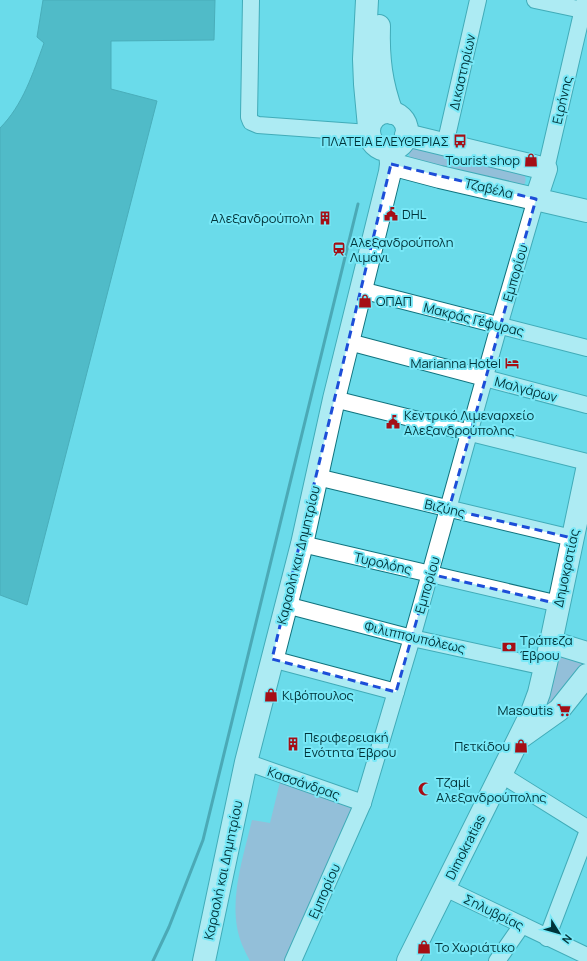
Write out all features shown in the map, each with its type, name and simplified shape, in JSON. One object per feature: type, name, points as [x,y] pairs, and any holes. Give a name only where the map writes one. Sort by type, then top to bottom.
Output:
[{"type":"main road","points":[[367,0],[364,59],[365,84],[369,130],[373,144],[384,150],[390,157],[395,148],[404,140],[406,135],[405,124],[402,119],[392,113],[386,113],[376,117],[369,130]]},
{"type":"main road","points":[[381,0],[379,40],[380,66],[383,86],[392,113]]},
{"type":"main road","points":[[406,135],[546,169]]},
{"type":"main road","name":"Τζαβέλα","points":[[390,157],[536,199],[587,211]]},
{"type":"main road","name":"Καραολή και Δημητρίου","points":[[204,961],[246,762],[302,544],[334,399],[361,290],[390,157]]},
{"type":"main road","name":"Ειρήνης","points":[[536,199],[546,169]]},
{"type":"main road","name":"Δημοκρατίας","points":[[551,642],[587,470]]},
{"type":"main road","points":[[551,642],[587,653]]},
{"type":"main road","name":"Dimokratias","points":[[408,961],[521,737],[537,701],[551,642]]},
{"type":"main road","points":[[521,737],[559,710],[587,675]]},
{"type":"street","points":[[251,0],[250,121],[253,124],[258,125],[369,130]]},
{"type":"street","name":"Δικαστηρίων","points":[[445,145],[478,0]]},
{"type":"street","points":[[535,0],[585,7]]},
{"type":"street","name":"Ειρήνης","points":[[546,169],[585,7]]},
{"type":"street","name":"Εμπορίου","points":[[293,961],[363,803],[412,638],[484,378],[536,199]]},
{"type":"street","name":"Μακράς Γέφυρας","points":[[361,290],[587,348]]},
{"type":"street","name":"Μαλγάρων","points":[[349,342],[587,406]]},
{"type":"street","points":[[334,399],[587,462]]},
{"type":"street","name":"Βιζύης","points":[[316,477],[572,538]]},
{"type":"street","name":"Τυρολόης","points":[[302,544],[559,604]]},
{"type":"street","name":"Φιλιππουπόλεως","points":[[286,605],[412,638],[545,667]]},
{"type":"street","points":[[272,659],[396,692]]},
{"type":"street","name":"Κασσάνδρας","points":[[246,762],[363,803]]},
{"type":"street","points":[[502,775],[587,828]]},
{"type":"street","points":[[547,938],[587,833]]},
{"type":"street","name":"Σηλυβρίας","points":[[445,888],[522,925],[576,955]]},
{"type":"street","points":[[497,961],[522,925]]},
{"type":"highlighted area","points":[[391,164],[536,199],[449,509],[572,538],[559,604],[430,574],[396,692],[272,659]]},
{"type":"shaded area","points":[[412,147],[524,174],[525,182],[520,188],[410,158],[409,154]]},
{"type":"shaded area","points":[[555,649],[587,663],[578,679],[530,725]]},
{"type":"shaded area","points":[[280,782],[352,808],[286,961],[250,961],[242,944],[237,927],[236,900],[239,873],[252,820],[270,823]]},
{"type":"water","points":[[43,0],[215,0],[214,40],[111,41],[111,89],[157,101],[27,605],[0,595],[0,128],[8,119],[21,99],[44,43],[37,37]]},
{"type":"railway","points":[[153,961],[169,927],[203,840],[358,204]]},
{"type":"place","name":"ΠΛΑΤΕΙΑ ΕΛΕΥΘΕΡΙΑΣ","points":[[460,141]]},
{"type":"place","name":"Tourist shop","points":[[531,160]]},
{"type":"place","name":"DHL","points":[[391,214]]},
{"type":"place","name":"Αλεξανδρούπολη","points":[[325,218]]},
{"type":"place","name":"Αλεξανδρούπολη Λιμάνι","points":[[339,249]]},
{"type":"place","name":"ΟΠΑΠ","points":[[365,301]]},
{"type":"place","name":"Marianna Hotel","points":[[512,363]]},
{"type":"place","name":"Κεντρικό Λιμεναρχείο Αλεξανδρούπολης","points":[[393,422]]},
{"type":"place","name":"Τράπεζα Έβρου","points":[[509,647]]},
{"type":"place","name":"Κιβόπουλος","points":[[271,695]]},
{"type":"place","name":"Masoutis","points":[[564,710]]},
{"type":"place","name":"Περιφερειακή Ενότητα Έβρου","points":[[293,744]]},
{"type":"place","name":"Πετκίδου","points":[[521,746]]},
{"type":"place","name":"Tζαμί Αλεξανδρούπολης","points":[[425,789]]},
{"type":"place","name":"Το Χωριάτικο","points":[[424,947]]}]
